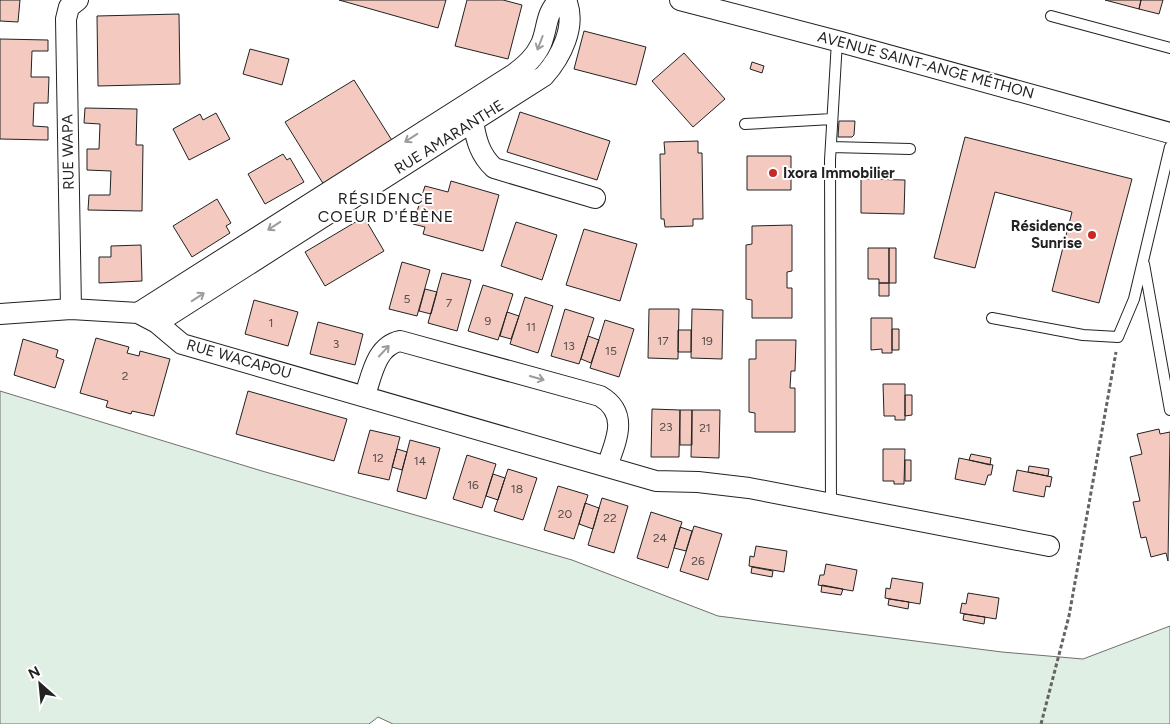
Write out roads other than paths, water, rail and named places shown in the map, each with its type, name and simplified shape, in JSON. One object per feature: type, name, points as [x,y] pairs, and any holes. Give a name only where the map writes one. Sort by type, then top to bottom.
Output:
[{"type":"street","name":"RUE WAPA","points":[[72,309],[66,19],[69,7],[78,0]]},
{"type":"street","name":"RUE AMARANTHE","points":[[157,323],[259,247],[526,65],[542,42],[548,16],[554,5],[560,0]]},
{"type":"street","name":"RUE AMARANTHE","points":[[138,313],[259,247],[473,121],[544,76],[555,64],[563,49],[569,15],[566,0]]},
{"type":"street","name":"AVENUE SAINT-ANGE MÉTHON","points":[[680,0],[837,41],[1170,133]]},
{"type":"street","points":[[473,121],[480,149],[485,160],[494,168],[595,198]]},
{"type":"street","name":"RUE WACAPOU","points":[[0,314],[72,309],[138,313],[157,323],[182,344],[656,480],[698,482],[750,488],[1048,546]]},
{"type":"street","points":[[365,395],[378,356],[392,342],[400,341],[600,396],[610,402],[617,412],[619,422],[615,445],[607,466]]},
{"type":"lane","points":[[1051,16],[1170,48]]},
{"type":"lane","points":[[831,505],[831,147],[837,41]]},
{"type":"lane","points":[[745,124],[832,119]]},
{"type":"lane","points":[[831,147],[910,149]]},
{"type":"lane","points":[[992,318],[1083,335],[1118,337],[1134,300],[1170,147]]},
{"type":"lane","points":[[1144,261],[1170,410]]},
{"type":"place","name":"Ixora Immobilier","points":[[773,173]]},
{"type":"place","name":"Résidence Sunrise","points":[[1092,235]]},
{"type":"district","name":"RÉSIDENCE COEUR D'ÉBÈNE","points":[[386,207]]}]
